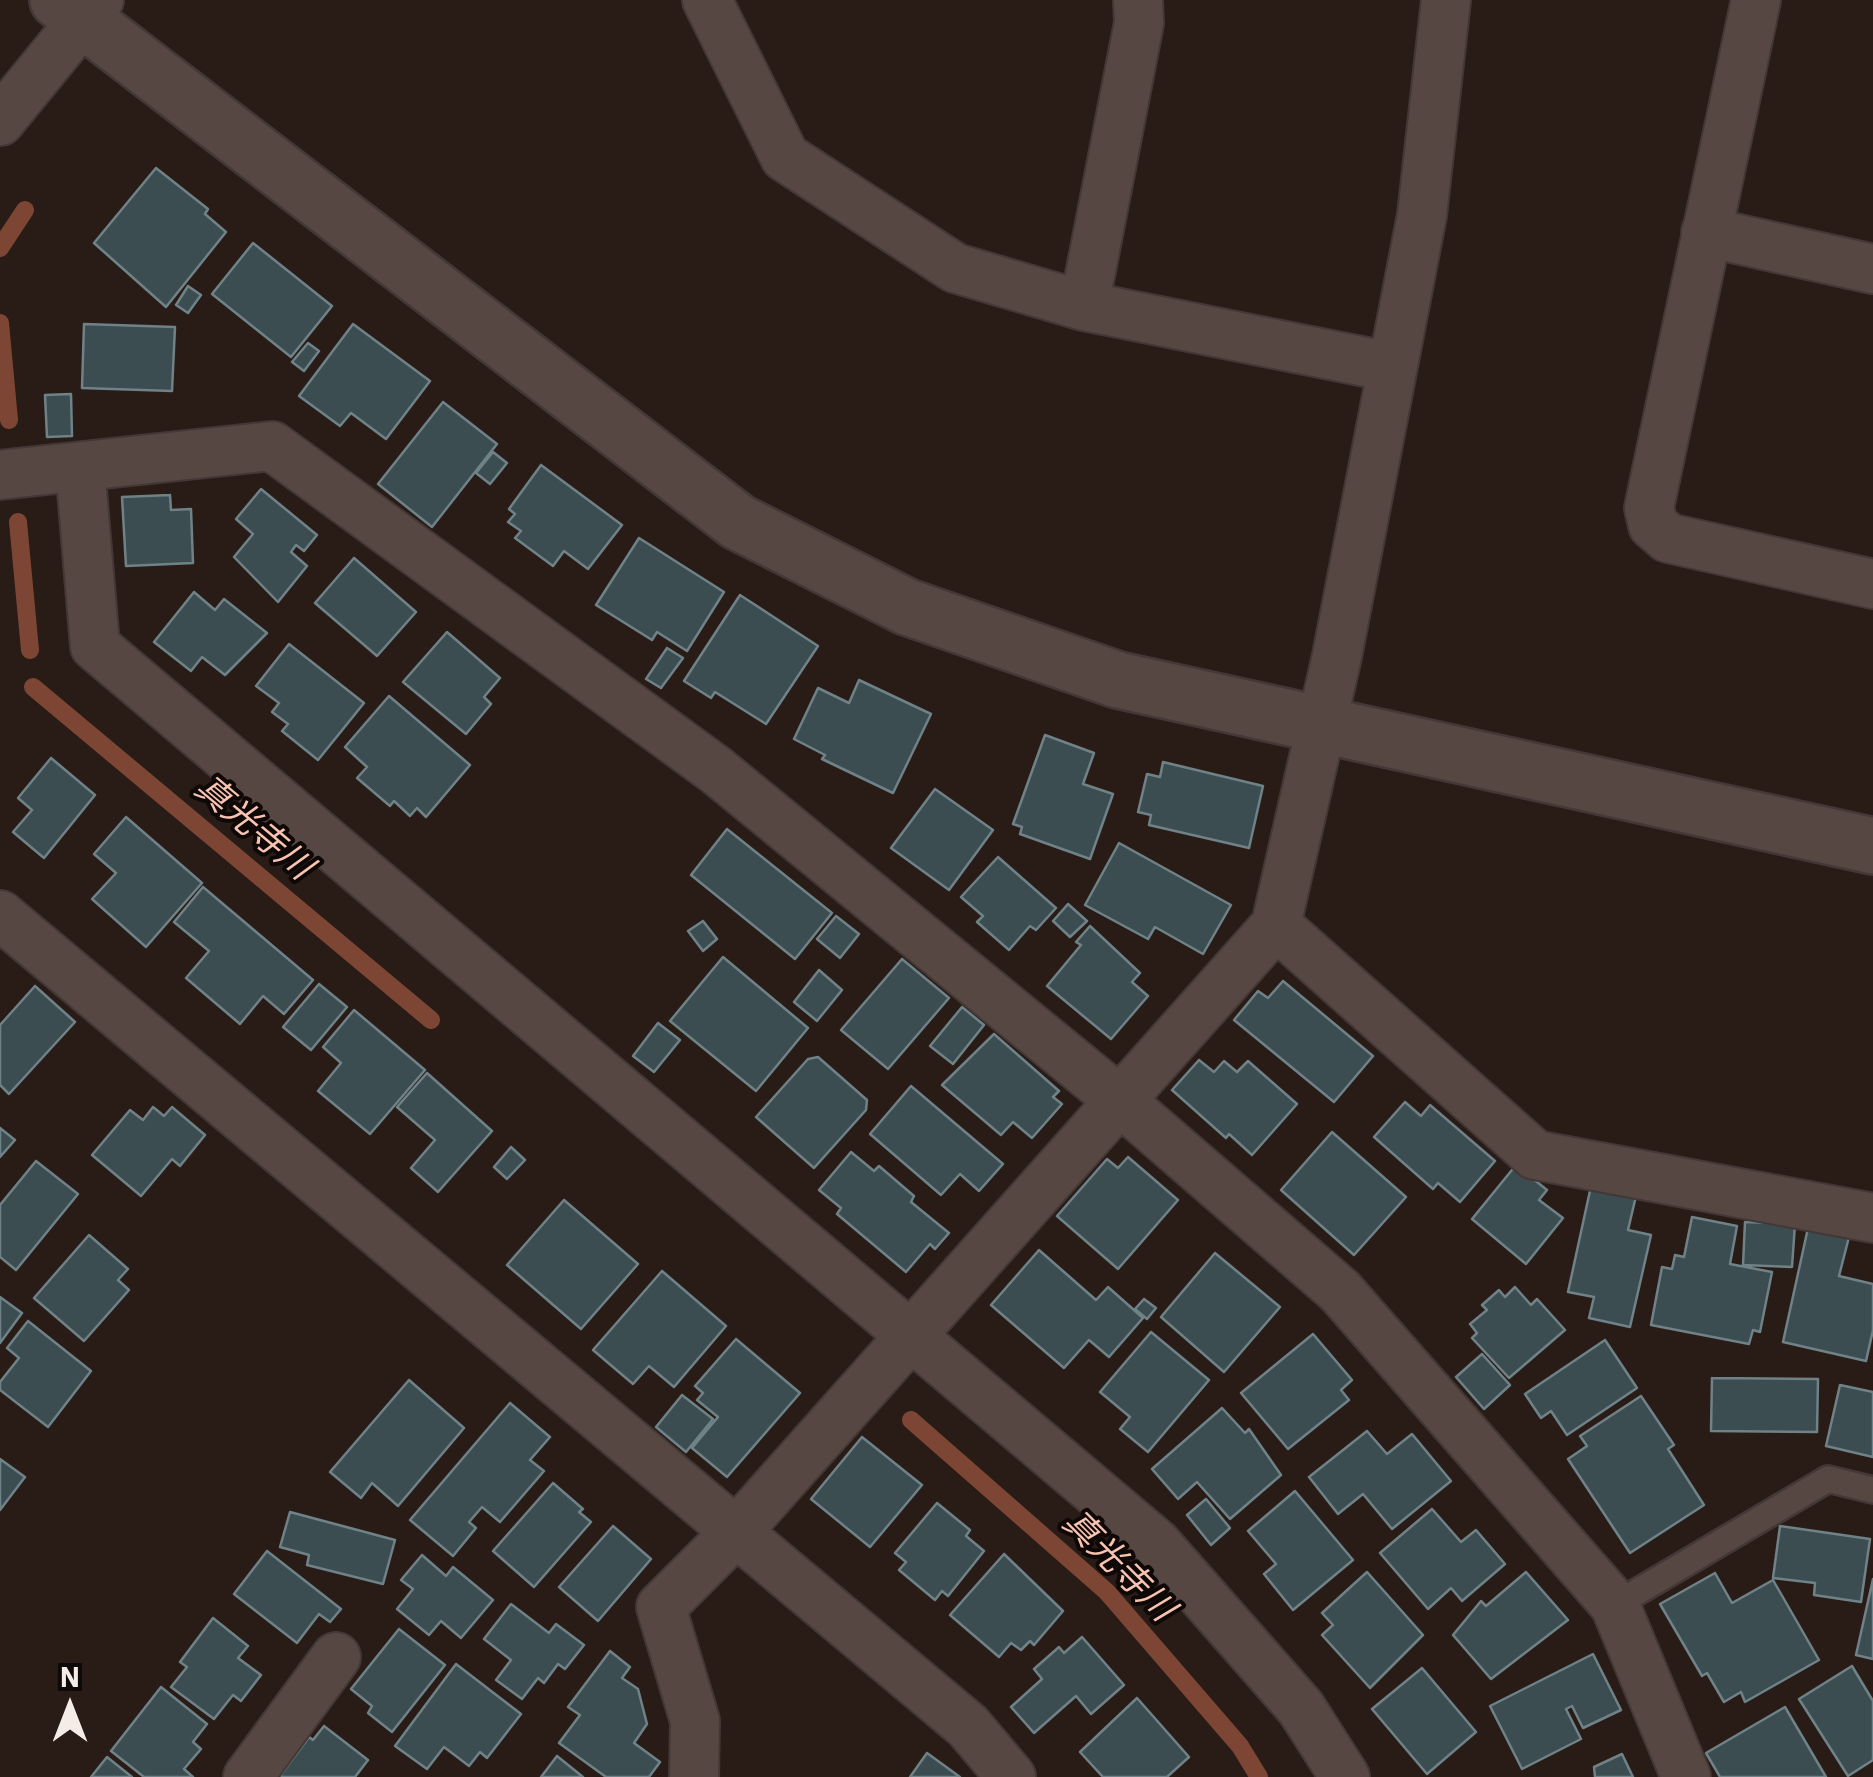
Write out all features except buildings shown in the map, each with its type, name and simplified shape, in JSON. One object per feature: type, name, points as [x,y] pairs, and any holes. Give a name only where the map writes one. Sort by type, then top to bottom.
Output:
[{"type":"street","points":[[708,0],[785,157],[955,268],[1084,306],[1391,367]]},
{"type":"street","points":[[1084,306],[1139,23],[1138,0]]},
{"type":"street","points":[[694,1777],[696,1722],[661,1607],[738,1530],[1276,924],[1337,656],[1422,215],[1446,0]]},
{"type":"street","points":[[1756,0],[1648,508],[1652,525],[1668,538],[1873,584]]},
{"type":"street","points":[[0,122],[80,7],[738,522],[907,607],[1100,674],[1873,846]]},
{"type":"street","points":[[1706,232],[1873,269]]},
{"type":"street","points":[[0,475],[272,446],[716,770],[1118,1100],[1340,1291],[1615,1605],[1686,1777]]},
{"type":"street","points":[[80,467],[96,646],[1156,1542],[1301,1708],[1345,1777]]},
{"type":"street","points":[[0,914],[968,1726],[1011,1777]]},
{"type":"street","points":[[1276,924],[1535,1155],[1873,1218]]},
{"type":"street","points":[[248,1777],[336,1657]]},
{"type":"lane","points":[[1615,1605],[1828,1480],[1873,1490]]},
{"type":"waterway","name":"真光寺川","points":[[0,248],[25,210]]},
{"type":"waterway","name":"真光寺川","points":[[0,323],[9,420]]},
{"type":"waterway","name":"真光寺川","points":[[18,522],[30,650]]},
{"type":"waterway","name":"真光寺川","points":[[33,687],[431,1020]]},
{"type":"waterway","name":"真光寺川","points":[[911,1420],[1107,1592],[1240,1746],[1259,1777]]}]
